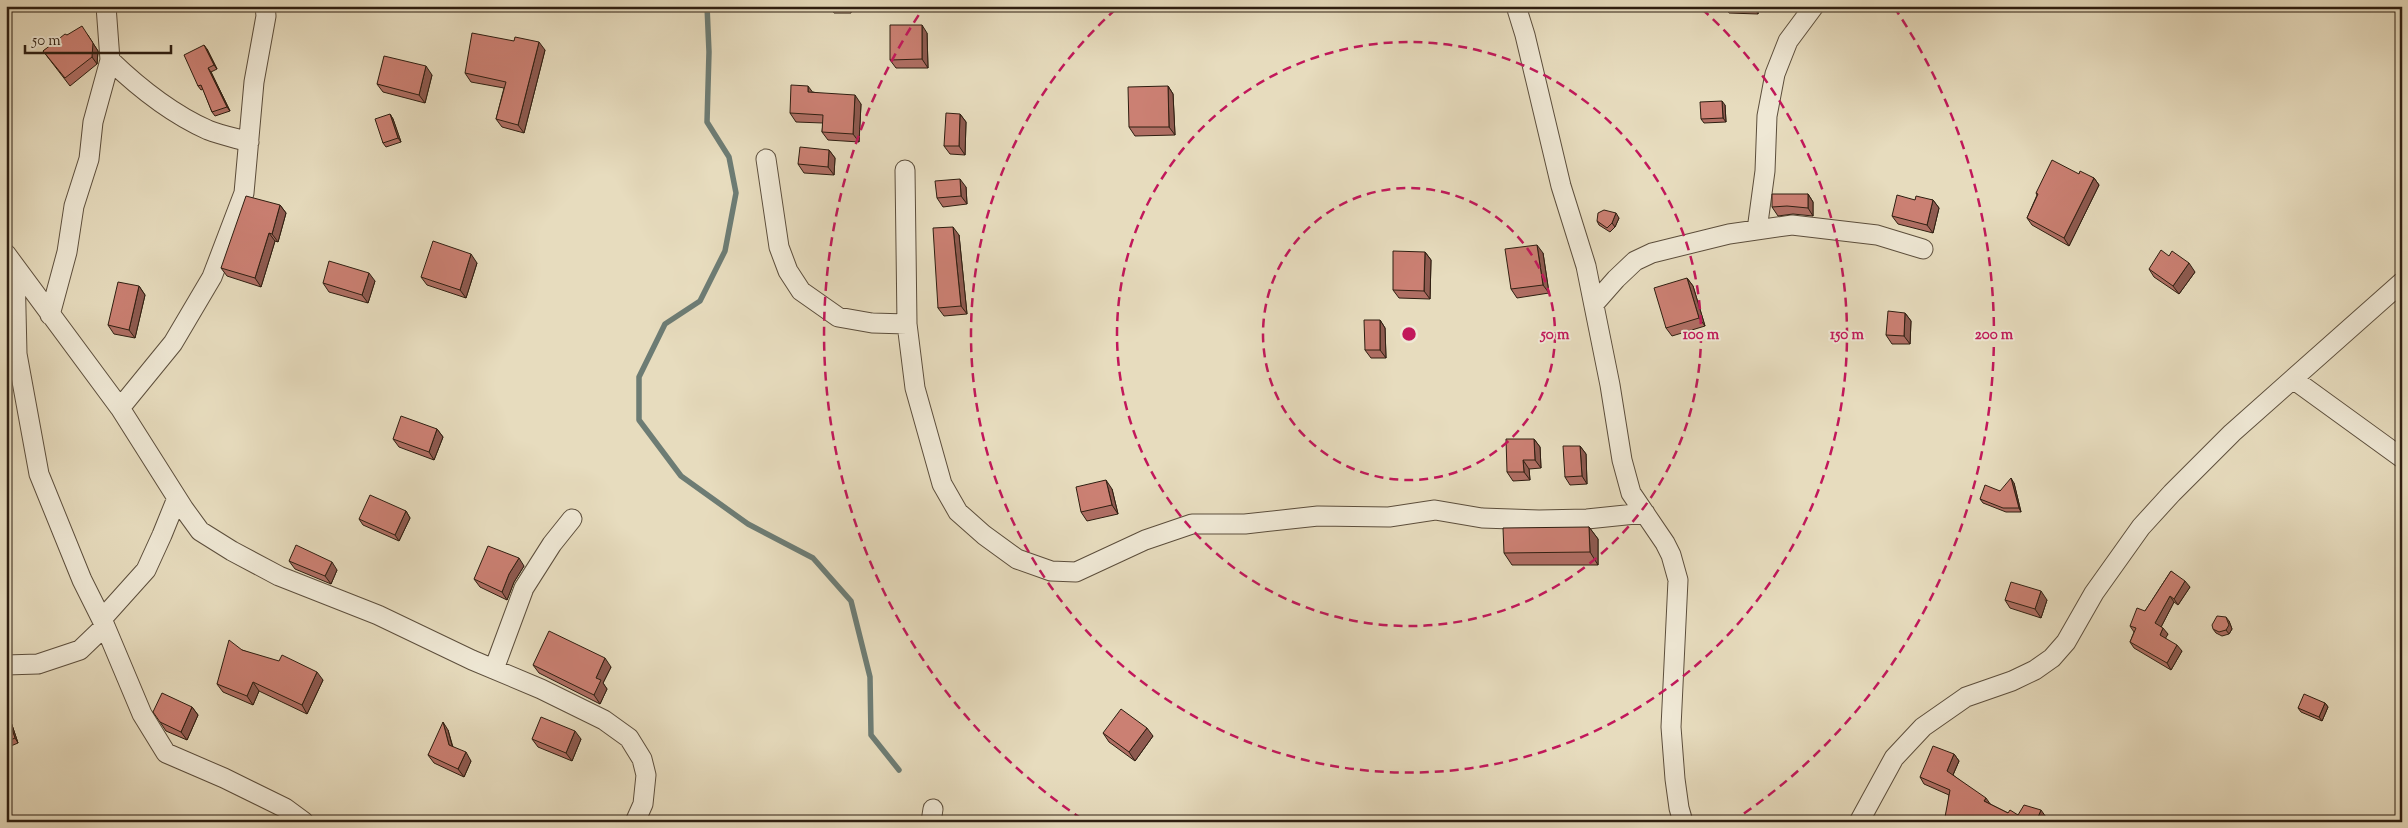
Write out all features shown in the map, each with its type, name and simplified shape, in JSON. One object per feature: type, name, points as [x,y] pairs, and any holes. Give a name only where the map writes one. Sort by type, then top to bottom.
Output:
[{"type":"street","points":[[50,315],[67,252],[74,206],[89,159],[93,122],[110,60],[106,6]]},
{"type":"street","points":[[120,408],[173,343],[212,276],[244,192],[254,82],[266,16],[266,6]]},
{"type":"street","points":[[1516,6],[1526,35],[1562,186],[1586,266],[1622,460],[1631,493],[1668,549],[1678,580],[1671,728],[1675,778],[1683,822]]},
{"type":"street","points":[[1758,230],[1765,171],[1767,116],[1774,74],[1788,41],[1814,6]]},
{"type":"street","points":[[110,60],[134,83],[178,113],[208,130],[249,142]]},
{"type":"street","points":[[766,160],[779,247],[788,271],[801,291],[838,317],[872,322],[907,324]]},
{"type":"street","points":[[905,170],[907,324],[915,388],[942,484],[958,512],[984,535],[1018,559],[1051,571],[1076,572],[1144,540],[1192,524],[1245,524],[1318,516],[1389,517],[1435,510],[1482,518],[1539,520],[1587,519],[1645,512]]},
{"type":"street","points":[[1594,304],[1635,261],[1666,250],[1729,234],[1792,225],[1877,235],[1923,249]]},
{"type":"street","points":[[11,272],[50,315],[120,408],[177,498],[200,530],[232,551],[279,576],[378,616],[541,689],[604,720],[628,738],[642,759],[646,775],[642,804],[634,822]]},
{"type":"street","points":[[11,272],[12,356],[39,474],[82,580],[103,622],[142,714],[166,753],[224,778],[285,808],[304,822]]},
{"type":"street","points":[[1860,822],[1894,758],[1923,727],[1966,697],[2012,681],[2035,670],[2052,658],[2066,642],[2094,593],[2142,527],[2232,433],[2402,282]]},
{"type":"street","points":[[2293,379],[2402,458]]},
{"type":"street","points":[[6,665],[38,664],[80,650],[146,570],[177,498]]},
{"type":"street","points":[[494,669],[524,588],[552,544],[572,519]]},
{"type":"building","points":[[831,6],[848,6],[848,9],[831,9]]},
{"type":"building","points":[[890,25],[922,25],[922,59],[890,60]]},
{"type":"building","points":[[82,26],[93,43],[92,57],[65,78],[43,51],[65,34],[67,35]]},
{"type":"building","points":[[472,33],[514,41],[515,37],[539,42],[518,125],[496,119],[506,82],[465,73]]},
{"type":"building","points":[[204,45],[214,65],[208,68],[227,107],[212,112],[201,85],[198,86],[184,55]]},
{"type":"building","points":[[384,56],[426,66],[419,95],[377,84]]},
{"type":"building","points":[[791,85],[808,86],[808,92],[855,95],[853,134],[822,132],[823,115],[790,113]]},
{"type":"building","points":[[1168,86],[1169,127],[1129,127],[1128,87]]},
{"type":"building","points":[[1722,101],[1723,118],[1701,119],[1700,102]]},
{"type":"building","points":[[946,113],[960,114],[959,146],[944,146]]},
{"type":"building","points":[[390,114],[398,138],[383,143],[375,119]]},
{"type":"building","points":[[800,147],[829,150],[828,167],[798,164]]},
{"type":"building","points":[[2052,160],[2079,174],[2080,171],[2094,178],[2064,238],[2027,218],[2038,194],[2036,193]]},
{"type":"building","points":[[960,179],[961,196],[937,198],[935,181]]},
{"type":"building","points":[[1772,194],[1808,194],[1808,208],[1772,207]]},
{"type":"building","points":[[1897,195],[1915,200],[1916,196],[1933,200],[1927,225],[1892,216]]},
{"type":"building","points":[[246,196],[280,205],[272,234],[269,233],[255,278],[221,268]]},
{"type":"building","points":[[1604,210],[1616,213],[1612,223],[1607,228],[1597,221],[1598,213]]},
{"type":"building","points":[[953,227],[961,306],[938,308],[933,228]]},
{"type":"building","points":[[433,241],[471,254],[460,290],[421,277]]},
{"type":"building","points":[[1537,245],[1543,285],[1511,289],[1505,249]]},
{"type":"building","points":[[2161,250],[2169,256],[2172,251],[2189,263],[2173,286],[2149,269]]},
{"type":"building","points":[[1393,251],[1425,252],[1424,291],[1393,290]]},
{"type":"building","points":[[329,261],[369,273],[362,295],[323,283]]},
{"type":"building","points":[[1687,278],[1699,318],[1666,328],[1654,288]]},
{"type":"building","points":[[118,282],[139,286],[129,330],[108,325]]},
{"type":"building","points":[[1888,311],[1905,313],[1904,336],[1886,335]]},
{"type":"building","points":[[1364,320],[1380,320],[1380,350],[1365,350]]},
{"type":"building","points":[[401,416],[437,429],[429,452],[393,439]]},
{"type":"building","points":[[1506,439],[1534,439],[1535,460],[1523,460],[1524,472],[1507,472]]},
{"type":"building","points":[[1563,446],[1580,446],[1582,476],[1565,477]]},
{"type":"building","points":[[2011,478],[2019,508],[2003,508],[1980,499],[1985,485],[2000,491]]},
{"type":"building","points":[[1106,480],[1112,505],[1081,512],[1076,487]]},
{"type":"building","points":[[370,495],[406,511],[395,535],[359,519]]},
{"type":"building","points":[[1589,527],[1590,552],[1504,553],[1503,528]]},
{"type":"building","points":[[296,545],[332,562],[325,576],[289,561]]},
{"type":"building","points":[[488,546],[519,558],[509,574],[502,592],[474,579]]},
{"type":"building","points":[[2171,571],[2185,581],[2174,599],[2170,596],[2155,623],[2163,628],[2160,635],[2177,645],[2167,663],[2130,642],[2136,628],[2130,626],[2137,608],[2145,611]]},
{"type":"building","points":[[2011,582],[2041,591],[2035,609],[2005,600]]},
{"type":"building","points":[[2217,616],[2226,617],[2229,625],[2226,630],[2219,632],[2213,629],[2212,625]]},
{"type":"building","points":[[549,631],[605,658],[596,678],[601,680],[594,695],[533,665]]},
{"type":"building","points":[[229,640],[242,650],[279,661],[282,655],[317,672],[302,705],[253,682],[247,696],[217,684]]},
{"type":"building","points":[[162,693],[192,707],[181,732],[160,722],[153,712]]},
{"type":"building","points":[[2304,694],[2325,703],[2319,717],[2298,708]]},
{"type":"building","points":[[1121,709],[1147,728],[1129,752],[1103,733]]},
{"type":"building","points":[[6,716],[15,738],[6,742]]},
{"type":"building","points":[[541,717],[575,731],[566,753],[532,739]]},
{"type":"building","points":[[443,722],[449,745],[466,752],[458,769],[428,755]]},
{"type":"building","points":[[1933,746],[1954,754],[1947,771],[1986,798],[1984,801],[2008,813],[2010,810],[2018,815],[2024,805],[2041,810],[2036,822],[1946,822],[1945,817],[1950,790],[1920,777]]},
{"type":"waterway","points":[[707,6],[709,52],[707,122],[729,157],[736,193],[725,251],[700,301],[665,324],[639,377],[639,420],[681,476],[748,524],[813,558],[851,601],[870,677],[871,735],[899,770]]}]
